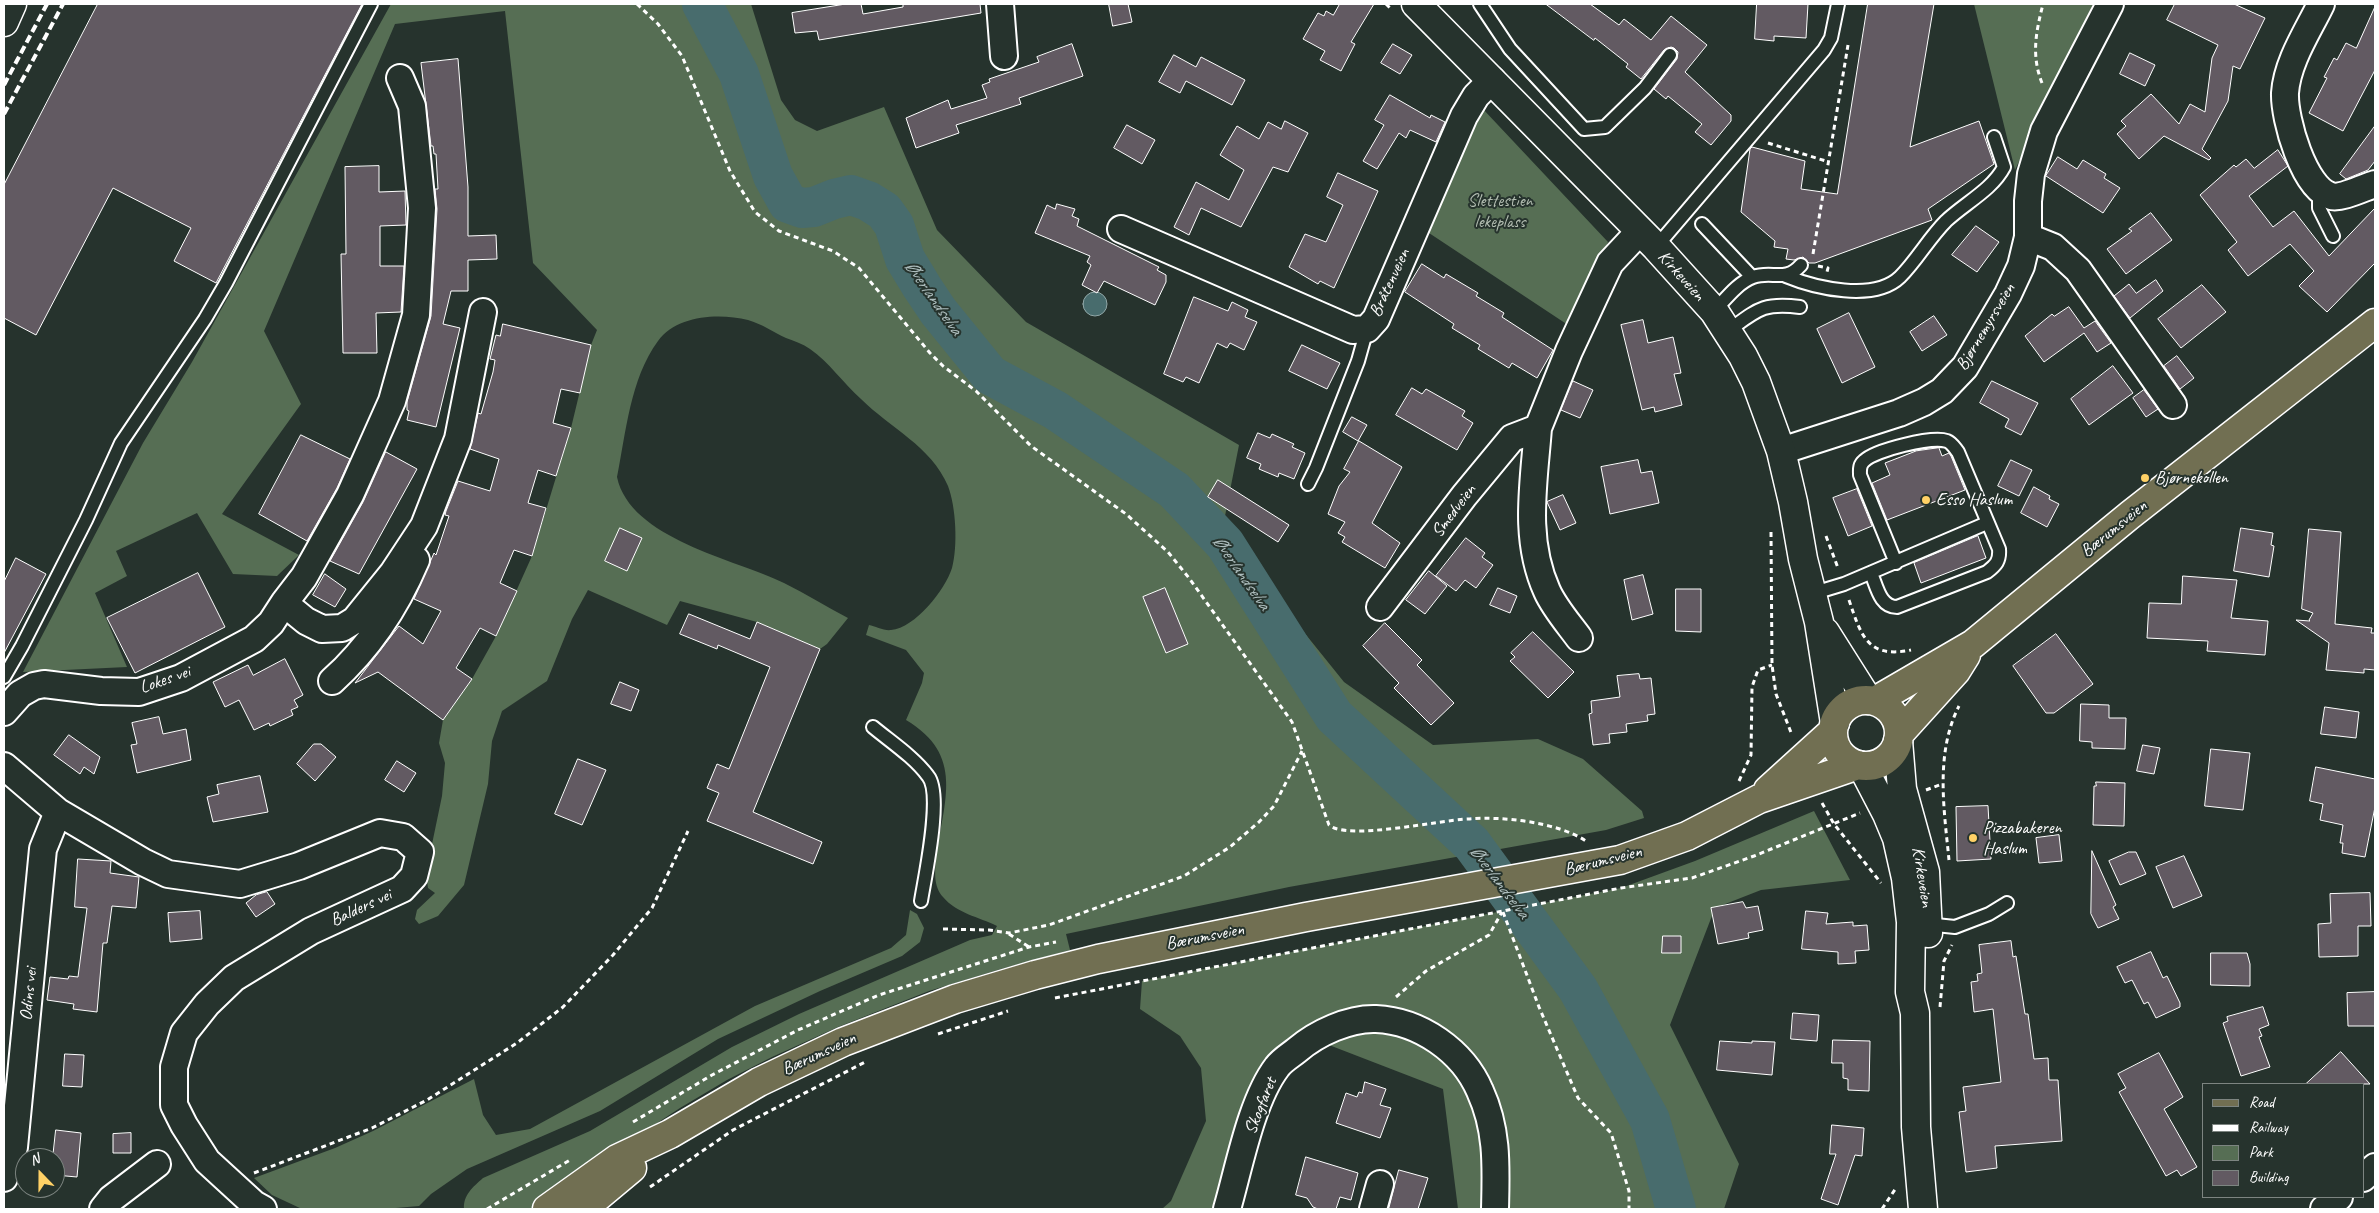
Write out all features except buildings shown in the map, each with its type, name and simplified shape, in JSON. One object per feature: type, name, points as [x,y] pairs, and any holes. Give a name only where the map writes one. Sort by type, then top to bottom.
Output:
[{"type":"main road","points":[[4,22],[12,4]]},
{"type":"main road","name":"Kirkeveien","points":[[1404,7],[1492,80],[1648,239],[1721,321],[1756,382],[1781,451],[1811,594],[1819,622],[1834,727]]},
{"type":"main road","name":"Bærumsveien","points":[[1871,700],[1974,644],[2130,515],[2375,323]]},
{"type":"main road","name":"Kirkeveien","points":[[1819,622],[1871,700]]},
{"type":"main road","name":"Bærumsveien","points":[[1899,738],[1956,671],[1974,644]]},
{"type":"main road","points":[[1871,700],[1885,706],[1893,714],[1898,723],[1899,738],[1893,752],[1885,760],[1874,765],[1860,765],[1847,760],[1839,752],[1834,742],[1834,727],[1848,706],[1858,701],[1871,700]]},
{"type":"main road","name":"Bærumsveien","points":[[1758,799],[1834,727]]},
{"type":"main road","name":"Kirkeveien","points":[[1899,738],[1902,789],[1925,872],[1910,992],[1928,1011],[1916,1127],[1923,1209]]},
{"type":"main road","name":"Kirkeveien","points":[[1860,765],[1887,814],[1896,838],[1920,923]]},
{"type":"main road","name":"Bærumsveien","points":[[547,1209],[617,1159],[670,1134],[719,1104],[803,1060],[890,1022],[964,996],[1034,975],[1116,955],[1620,860],[1687,836],[1758,799],[1860,765]]},
{"type":"main road","name":"Bærumsveien","points":[[583,1209],[670,1134]]},
{"type":"street","points":[[1000,4],[1004,56]]},
{"type":"street","name":"Bjørnemyrsveien","points":[[1781,451],[1924,402],[1942,391],[1965,367],[2008,294],[2021,266],[2028,237],[2028,200],[2037,147],[2110,4]]},
{"type":"street","points":[[2321,4],[2289,73],[2285,93],[2291,131],[2304,169],[2319,191],[2334,197],[2375,184]]},
{"type":"street","name":"Lokes vei","points":[[4,712],[20,694],[34,686],[44,684],[101,691],[139,692],[180,678],[254,639],[271,623],[304,577],[350,495],[392,401],[416,316],[422,208],[412,106],[400,78]]},
{"type":"street","name":"Bråtenveien","points":[[1121,229],[1353,330],[1367,329],[1376,319],[1464,116],[1476,96],[1492,80]]},
{"type":"street","points":[[2028,237],[2053,247],[2078,270],[2173,406]]},
{"type":"street","points":[[1578,638],[1547,591],[1537,561],[1531,510],[1538,428],[1573,342],[1610,263],[1648,239]]},
{"type":"street","points":[[284,603],[306,621],[322,629],[342,628],[355,620],[367,606],[413,543],[424,526],[458,440],[483,312]]},
{"type":"street","name":"Smedveien","points":[[1380,607],[1464,496],[1512,438],[1538,428]]},
{"type":"street","points":[[332,681],[351,664],[386,620],[419,554],[413,543]]},
{"type":"street","name":"Balders vei","points":[[4,766],[58,812],[136,858],[168,874],[240,884],[299,866],[380,834],[403,836],[420,852],[414,876],[402,889],[311,931],[234,978],[207,1004],[184,1033],[174,1068],[174,1105],[184,1125],[207,1161],[263,1209]]},
{"type":"street","name":"Odins vei","points":[[4,1178],[14,1147],[43,849],[58,812]]},
{"type":"street","name":"Skogfaret","points":[[1227,1209],[1260,1099],[1277,1066],[1307,1041],[1339,1026],[1376,1019],[1426,1033],[1449,1048],[1464,1062],[1480,1090],[1493,1126],[1496,1164],[1495,1209]]},
{"type":"street","points":[[103,1209],[112,1199],[157,1164]]},
{"type":"street","points":[[2364,1177],[2375,1167]]},
{"type":"street","points":[[1373,1209],[1380,1184]]},
{"type":"street","points":[[2324,1209],[2338,1198]]},
{"type":"lane","points":[[4,678],[86,520],[121,443],[222,290],[371,4]]},
{"type":"lane","points":[[1480,4],[1510,49],[1584,129],[1605,127],[1645,88],[1670,55]]},
{"type":"lane","points":[[1648,239],[1749,137],[1824,50],[1831,38],[1838,4]]},
{"type":"lane","points":[[1721,321],[1737,287],[1752,277],[1763,275],[1786,276],[1807,285],[1842,291],[1864,291],[1898,279],[1945,221],[1998,178],[2004,167],[1994,136]]},
{"type":"lane","points":[[2319,191],[2319,208],[2333,236]]},
{"type":"lane","points":[[1702,224],[1752,277]]},
{"type":"lane","points":[[1786,276],[1806,265]]},
{"type":"lane","points":[[1721,321],[1753,313],[1770,306],[1800,307]]},
{"type":"lane","points":[[1308,484],[1351,379],[1367,329]]},
{"type":"lane","points":[[1871,573],[1884,603],[1890,607],[1897,607],[1986,572],[2000,558],[1999,549],[1958,452],[1952,444],[1936,440],[1879,451],[1863,461],[1860,466],[1860,475],[1896,563]]},
{"type":"lane","points":[[1811,594],[1896,563],[1987,523]]},
{"type":"lane","points":[[873,727],[929,776],[934,788],[932,830],[921,901]]},
{"type":"lane","points":[[1920,923],[1955,927],[1989,914],[2007,903]]},
{"type":"path","points":[[637,4],[658,24],[682,56],[730,171],[755,212],[779,231],[833,251],[859,268],[943,366],[976,391],[1031,446],[1126,514],[1168,552],[1190,578],[1292,722],[1326,820],[1333,829],[1339,831],[1390,829],[1469,818],[1506,819],[1566,832],[1587,842],[1596,840]]},
{"type":"path","points":[[1386,4],[1404,7]]},
{"type":"path","points":[[2043,4],[2034,38],[2036,68],[2053,114]]},
{"type":"path","points":[[1812,256],[1849,40]]},
{"type":"path","points":[[1749,137],[1829,162]]},
{"type":"path","points":[[1806,265],[1828,268],[1826,274],[1809,271],[1807,285]]},
{"type":"path","points":[[1772,527],[1772,665],[1776,694],[1792,736]]},
{"type":"path","points":[[1732,786],[1740,781],[1751,755],[1752,686],[1758,670],[1772,665]]},
{"type":"path","points":[[1950,870],[1942,784],[1949,725],[1961,703]]},
{"type":"path","points":[[1009,934],[1049,925],[1184,876],[1207,862],[1230,847],[1274,806],[1302,751]]},
{"type":"path","points":[[1921,792],[1942,784]]},
{"type":"path","points":[[1821,800],[1834,824],[1886,890]]},
{"type":"path","points":[[1050,998],[1621,888],[1692,878],[1862,813]]},
{"type":"path","points":[[235,1186],[258,1170],[320,1149],[372,1128],[427,1100],[517,1043],[563,1007],[613,955],[652,908],[688,831]]},
{"type":"path","points":[[1376,1019],[1403,990],[1426,971],[1489,935],[1503,912]]},
{"type":"path","points":[[1503,912],[1539,1007],[1578,1098],[1611,1133],[1629,1191],[1628,1209]]},
{"type":"path","points":[[1928,1011],[1944,960],[1955,938],[1955,927]]},
{"type":"path","points":[[943,930],[989,930],[1009,934],[1029,947]]},
{"type":"path","points":[[932,1036],[1014,1009]]},
{"type":"path","points":[[645,1190],[733,1130],[870,1060]]},
{"type":"green space","points":[[391,4],[751,4],[781,100],[795,120],[817,131],[884,107],[937,230],[1026,322],[1239,445],[1224,521],[1282,605],[1344,682],[1433,745],[1538,739],[1583,759],[1642,811],[1644,818],[1606,830],[1289,887],[1066,934],[1070,950],[929,991],[838,1027],[727,1080],[610,1154],[535,1209],[464,1209],[467,1195],[483,1178],[590,1131],[732,1047],[799,1014],[970,940],[992,935],[997,926],[954,907],[940,893],[935,878],[935,868],[946,798],[944,764],[937,748],[925,734],[906,720],[922,683],[924,673],[906,650],[866,635],[869,625],[891,630],[910,623],[928,606],[943,587],[952,568],[955,549],[953,505],[948,486],[941,472],[921,449],[854,393],[817,354],[748,320],[724,317],[699,318],[687,321],[666,332],[658,341],[641,372],[635,389],[617,477],[626,498],[642,516],[663,531],[687,544],[784,583],[848,618],[827,644],[820,649],[757,622],[680,601],[667,625],[588,590],[572,619],[547,681],[502,711],[492,741],[488,784],[464,885],[438,916],[419,924],[415,919],[417,910],[435,893],[428,888],[426,873],[442,796],[445,763],[439,743],[443,720],[472,679],[496,636],[532,556],[571,428],[591,345],[597,330],[533,263],[505,11],[395,24],[264,331],[301,404],[222,514],[299,555],[277,576],[233,574],[197,513],[116,551],[127,576],[95,593],[127,667],[23,672],[143,443],[192,362]]},
{"type":"green space","points":[[1974,4],[2093,4],[2015,170]]},
{"type":"green space","name":"Slettestien lekeplass","points":[[1482,108],[1608,242],[1571,327],[1429,233]]},
{"type":"green space","points":[[1814,811],[1850,880],[1761,890],[1715,908],[1670,1025],[1739,1164],[1724,1209],[1458,1209],[1443,1089],[1316,1040],[1270,1066],[1216,1209],[1162,1209],[1171,1201],[1206,1121],[1201,1068],[1180,1036],[1140,1009],[1142,981],[1621,888],[1695,861]]},
{"type":"green space","points":[[910,910],[917,914],[924,928],[920,942],[902,956],[820,991],[718,1039],[600,1111],[467,1169],[431,1194],[419,1206],[384,1209],[302,1209],[272,1195],[254,1178],[335,1148],[373,1131],[474,1079],[483,1115],[496,1135],[530,1129],[755,1006],[891,948],[906,935]]},
{"type":"water","points":[[1095,292],[1100,293],[1106,299],[1106,309],[1100,315],[1095,316],[1090,315],[1084,309],[1083,304],[1084,299],[1090,293]]},
{"type":"waterway","name":"Øverlandselva","points":[[702,4],[739,74],[773,176],[788,203],[802,208],[814,207],[851,195],[868,201],[884,211],[894,225],[905,259],[922,287],[938,311],[990,375],[1055,410],[1174,490],[1225,544],[1334,716],[1472,844],[1578,989],[1650,1120],[1676,1209]]},
{"type":"railway","points":[[4,85],[47,4]]},
{"type":"railway","points":[[4,114],[63,4]]},
{"type":"place","name":"Bjørnekollen","points":[[2145,478]]},
{"type":"place","name":"Esso Haslum","points":[[1926,500]]},
{"type":"place","name":"Pizzabakeren Haslum","points":[[1973,838]]}]
